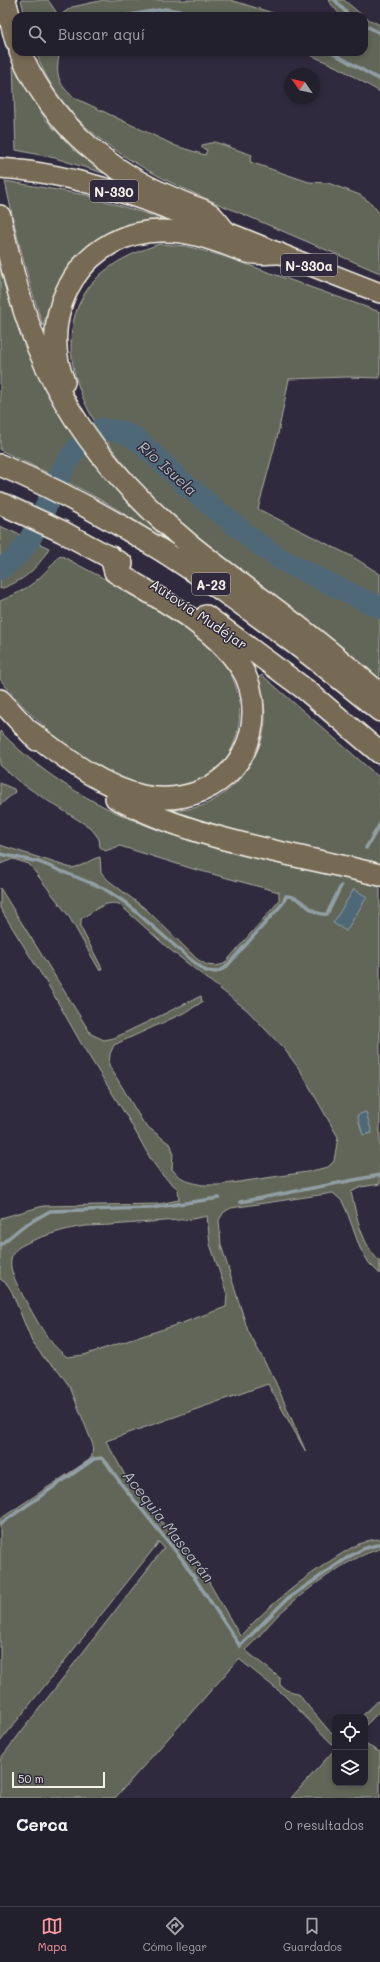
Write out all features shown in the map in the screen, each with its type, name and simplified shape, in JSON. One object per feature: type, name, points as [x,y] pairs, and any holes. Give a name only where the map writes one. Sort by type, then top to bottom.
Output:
[{"type":"highway","points":[[5,0],[12,26]]},
{"type":"highway","points":[[22,56],[40,91],[54,111],[90,148],[147,186],[210,214],[225,231]]},
{"type":"highway","name":"N-330","points":[[0,168],[50,175],[110,189],[225,231],[278,253]]},
{"type":"highway","points":[[0,216],[12,268],[28,322],[45,366],[65,403],[112,469],[149,508],[190,545],[322,645],[380,694]]},
{"type":"highway","points":[[65,403],[67,389],[61,374],[56,349],[55,331],[58,314],[63,297],[72,281],[87,262],[101,251],[116,242],[138,233],[165,231],[192,234],[253,253],[278,253]]},
{"type":"highway","name":"N-330a","points":[[278,253],[380,293]]},
{"type":"highway","name":"A-23","points":[[0,465],[23,475],[103,516],[154,546],[231,598],[316,660],[380,711]]},
{"type":"highway","name":"Autovía Mudéjar","points":[[4,505],[87,544],[111,557],[230,632],[306,690],[380,753]]},
{"type":"highway","points":[[28,730],[100,779],[130,792],[155,798],[180,798],[202,792],[227,774],[239,761],[252,729],[253,705],[246,679],[240,667],[221,644],[194,622],[115,572],[111,557]]},
{"type":"highway","points":[[0,700],[44,748],[81,778],[102,791],[152,815],[197,831],[254,846],[380,875]]},
{"type":"shaded area","points":[[21,0],[48,0],[56,12],[24,12]]},
{"type":"shaded area","points":[[104,0],[230,0],[270,12],[65,12],[72,7]]},
{"type":"shaded area","points":[[328,0],[344,0],[358,12],[338,12]]},
{"type":"shaded area","points":[[368,19],[380,25],[380,92],[339,68],[313,56],[368,56]]},
{"type":"shaded area","points":[[38,56],[59,56],[59,78],[64,88],[75,98],[176,146],[205,155],[207,150],[202,148],[202,145],[215,142],[252,155],[250,162],[309,182],[328,183],[360,195],[371,203],[380,214],[380,273],[188,191],[156,175],[125,157],[97,136],[71,112],[51,84]]},
{"type":"shaded area","points":[[13,64],[45,119],[74,150],[106,174],[55,158],[16,150]]},
{"type":"shaded area","points":[[5,181],[86,195],[163,219],[116,230],[98,239],[83,250],[71,264],[60,281],[51,301],[43,326],[22,254]]},
{"type":"shaded area","points":[[160,244],[186,246],[223,256],[380,312],[380,378],[348,377],[289,379],[278,434],[258,509],[353,557],[380,574],[380,685],[215,555],[178,521],[142,484],[110,445],[86,405],[73,364],[73,323],[78,307],[85,293],[104,271],[130,255]]},
{"type":"shaded area","points":[[0,261],[4,284],[24,339],[187,554],[117,509],[81,489],[0,450]]},
{"type":"shaded area","points":[[0,526],[49,548],[45,556],[29,574],[15,583],[0,589]]},
{"type":"shaded area","points":[[60,555],[126,590],[171,617],[210,648],[225,665],[237,691],[239,721],[231,750],[223,762],[206,777],[183,786],[174,788],[158,788],[129,781],[108,772],[87,760],[47,729],[13,695],[0,679],[0,601],[27,588],[47,571]]},
{"type":"shaded area","points":[[262,675],[380,778],[380,864],[248,834],[171,811],[198,807],[213,800],[225,793],[245,772],[253,760],[263,734],[265,710],[257,679]]},
{"type":"shaded area","points":[[0,731],[39,766],[82,795],[128,818],[177,836],[227,851],[278,864],[380,885],[380,1184],[361,1187],[351,1192],[364,1238],[368,1247],[380,1262],[380,1274],[369,1263],[360,1248],[342,1201],[333,1193],[231,1208],[224,1212],[219,1220],[221,1245],[248,1331],[275,1381],[306,1452],[268,1384],[106,1441],[131,1486],[199,1565],[240,1636],[274,1603],[311,1574],[358,1544],[374,1539],[380,1539],[380,1549],[354,1559],[326,1576],[278,1615],[245,1650],[280,1678],[280,1685],[286,1690],[297,1693],[332,1734],[332,1744],[284,1695],[239,1659],[115,1798],[0,1798],[0,1759],[164,1548],[159,1542],[0,1742],[0,1519],[89,1460],[92,1456],[93,1445],[70,1387],[58,1370],[45,1359],[32,1342],[12,1292],[7,1284],[0,1279],[0,1220],[1,1218],[43,1206],[159,1204],[179,1200],[178,1189],[162,1175],[150,1158],[129,1120],[82,1045],[51,990],[0,908],[0,888],[91,1034],[104,1040],[114,1038],[201,996],[202,1002],[188,1011],[114,1045],[110,1054],[109,1065],[144,1124],[171,1145],[173,1152],[172,1169],[178,1176],[190,1182],[202,1185],[218,1185],[307,1172],[328,1167],[334,1161],[338,1137],[300,1070],[285,1050],[247,1010],[168,948],[119,904],[114,903],[104,905],[81,919],[81,928],[102,968],[100,971],[68,915],[29,864],[13,859],[0,864],[0,845],[71,868],[80,866],[100,857],[101,872],[108,880],[147,910],[197,959],[207,965],[216,966],[224,964],[279,901],[279,892],[190,868],[120,846],[105,851],[100,847],[99,839],[91,828],[18,781],[0,765]],"holes":[[[207,1216],[210,1244],[227,1294],[226,1307],[84,1355],[67,1357],[53,1344],[42,1329],[15,1279],[11,1268],[11,1262],[15,1251],[25,1244],[68,1229],[83,1226],[192,1219]]]},
{"type":"shaded area","points":[[0,783],[14,789],[15,792],[0,805]]},
{"type":"shaded area","points":[[380,1699],[380,1711],[368,1723],[368,1714],[364,1714]]},
{"type":"shaded area","points":[[368,1746],[380,1752],[380,1798],[291,1798],[332,1752],[332,1786],[368,1786]]},
{"type":"water","points":[[354,889],[367,897],[346,931],[333,923]]},
{"type":"water","points":[[366,1112],[372,1133],[363,1135],[357,1115]]},
{"type":"waterway","points":[[335,0],[346,12]]},
{"type":"waterway","points":[[147,12],[165,9],[189,12]]},
{"type":"waterway","points":[[368,27],[380,33]]},
{"type":"waterway","points":[[338,56],[380,80]]},
{"type":"waterway","name":"Río Isuela","points":[[0,569],[15,558],[36,529],[59,477],[68,461],[79,446],[101,429],[123,432],[138,440],[187,486],[260,545],[286,562],[380,608]]},
{"type":"waterway","points":[[366,848],[380,824]]},
{"type":"waterway","points":[[0,854],[39,862],[103,888],[126,903],[191,960],[206,971],[216,972],[225,968],[283,903],[286,896],[297,899],[316,912],[327,914],[341,886]]},
{"type":"waterway","points":[[240,1202],[380,1175]]},
{"type":"waterway","points":[[0,1245],[22,1227],[50,1211],[151,1208],[219,1198]]},
{"type":"waterway","name":"Acequia Mascarán","points":[[0,1524],[94,1459],[101,1458],[106,1462],[122,1485],[182,1559],[240,1646],[287,1599],[350,1556],[363,1549],[380,1544]]}]
